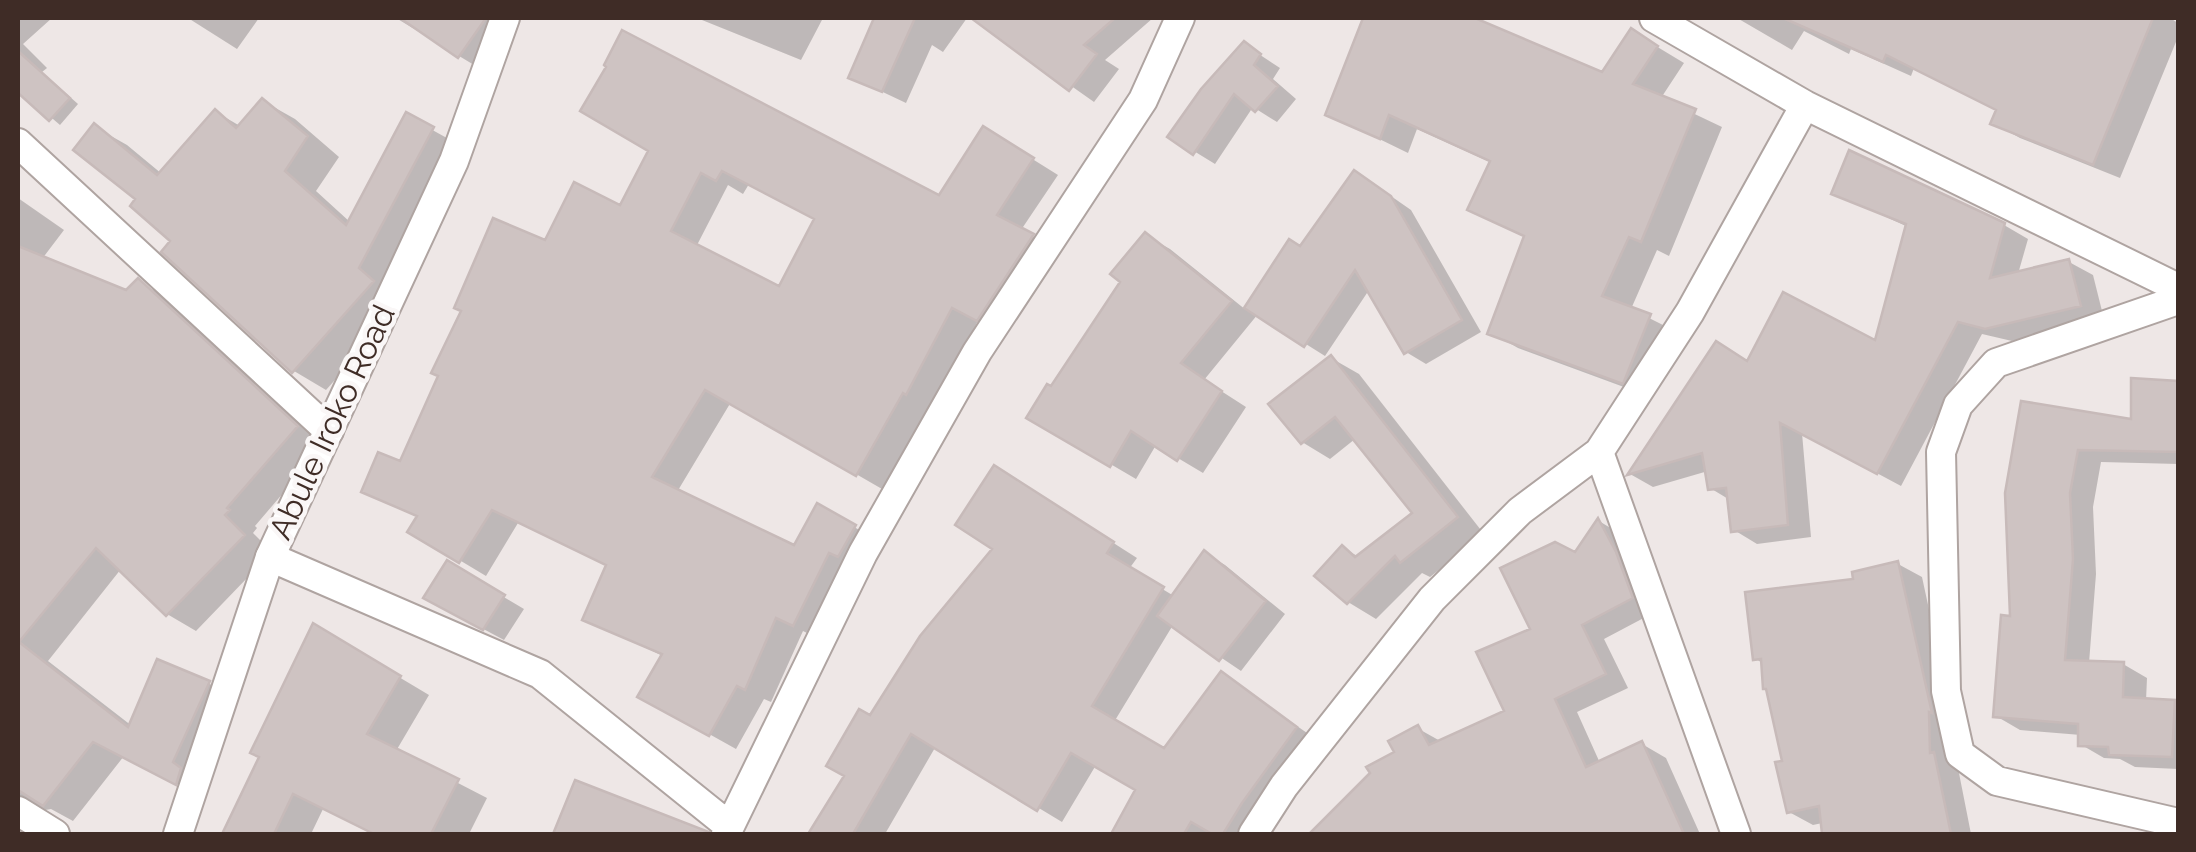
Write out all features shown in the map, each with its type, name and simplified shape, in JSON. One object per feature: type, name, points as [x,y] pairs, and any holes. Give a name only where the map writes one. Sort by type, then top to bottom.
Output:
[{"type":"street","name":"Abule Iroko Road","points":[[178,834],[270,557],[454,161],[506,18]]},
{"type":"street","points":[[270,557],[540,674],[728,830],[863,553],[977,352],[1142,100],[1180,18]]},
{"type":"street","points":[[1654,18],[1805,105],[2178,288]]},
{"type":"street","points":[[1253,834],[1284,786],[1432,599],[1520,511],[1599,452],[1690,312],[1805,105]]},
{"type":"street","points":[[18,142],[328,431]]},
{"type":"street","points":[[2178,300],[1996,363],[1958,406],[1941,452],[1946,691],[1960,754],[1998,780],[2178,823]]},
{"type":"street","points":[[1599,452],[1736,834]]},
{"type":"street","points":[[19,815],[55,834]]},
{"type":"building","points":[[400,18],[486,18],[458,58]]},
{"type":"building","points":[[874,18],[915,18],[882,92],[848,78]]},
{"type":"building","points":[[971,18],[1115,18],[1084,45],[1097,54],[1069,91]]},
{"type":"building","points":[[1363,18],[1475,18],[1602,72],[1631,28],[1658,46],[1633,84],[1696,109],[1641,242],[1629,237],[1602,296],[1651,314],[1623,384],[1487,334],[1524,236],[1467,210],[1490,161],[1389,115],[1380,139],[1325,115]]},
{"type":"building","points":[[1783,18],[2153,18],[2093,165],[1990,124],[1996,110],[1886,55],[1883,62]]},
{"type":"building","points":[[622,30],[939,195],[983,126],[1034,158],[997,215],[1034,234],[977,321],[952,308],[906,395],[903,393],[856,476],[705,390],[652,477],[794,545],[817,503],[856,525],[838,557],[829,553],[793,626],[776,618],[745,690],[737,686],[709,736],[637,697],[662,654],[582,620],[606,565],[492,510],[459,563],[407,532],[417,516],[361,492],[378,452],[400,461],[438,376],[431,373],[461,311],[454,308],[493,218],[545,240],[574,182],[620,205],[648,151],[580,111]],"holes":[[[722,171],[814,219],[779,286],[671,231],[701,173],[716,181]]]},
{"type":"building","points":[[1244,41],[1261,54],[1254,65],[1278,86],[1255,112],[1234,94],[1193,155],[1167,137],[1201,89]]},
{"type":"building","points":[[18,51],[70,98],[49,121],[18,93]]},
{"type":"building","points":[[262,98],[308,136],[285,171],[346,225],[406,112],[434,127],[359,268],[374,281],[292,373],[161,252],[170,241],[130,206],[135,199],[73,150],[94,123],[157,175],[215,109],[236,128]]},
{"type":"building","points":[[1849,150],[2005,223],[1990,278],[2069,259],[2081,306],[1985,329],[1958,322],[1877,474],[1780,423],[1788,525],[1731,532],[1726,488],[1708,490],[1702,453],[1627,475],[1716,341],[1747,361],[1783,292],[1875,340],[1906,224],[1831,194]]},
{"type":"building","points":[[1354,170],[1391,196],[1462,320],[1404,354],[1355,270],[1304,347],[1244,308],[1289,239],[1300,246]]},
{"type":"building","points":[[1145,232],[1232,301],[1181,363],[1222,391],[1177,461],[1131,431],[1110,467],[1026,418],[1120,282],[1110,274]]},
{"type":"building","points":[[18,246],[126,290],[138,278],[298,426],[227,508],[230,510],[225,515],[245,535],[166,616],[96,548],[19,642],[128,727],[157,659],[210,681],[173,762],[181,768],[176,785],[93,742],[43,806],[18,790]]},
{"type":"building","points":[[1331,355],[1458,517],[1400,563],[1395,556],[1347,604],[1314,576],[1342,545],[1355,557],[1412,513],[1335,417],[1301,444],[1268,404]]},
{"type":"building","points":[[2131,378],[2178,381],[2178,452],[2078,450],[2070,493],[2073,559],[2065,660],[2124,662],[2123,697],[2175,700],[2172,757],[2109,755],[2108,747],[2078,746],[2078,724],[1993,717],[2001,615],[2010,616],[2005,493],[2021,401],[2131,419]]},
{"type":"building","points":[[994,465],[1114,542],[1107,553],[1164,587],[1092,706],[1164,748],[1221,671],[1297,727],[1223,834],[1212,834],[1191,822],[1184,834],[1111,834],[1135,790],[1071,753],[1037,811],[911,734],[853,834],[808,834],[844,776],[826,766],[859,709],[870,715],[920,636],[992,549],[955,525]]},
{"type":"building","points":[[1598,518],[1633,598],[1582,625],[1606,674],[1555,699],[1586,767],[1642,741],[1684,834],[1309,834],[1370,773],[1366,767],[1394,752],[1388,741],[1418,725],[1429,745],[1504,711],[1476,652],[1530,629],[1500,568],[1555,542],[1575,552]]},
{"type":"building","points":[[1204,550],[1266,601],[1219,661],[1157,616]]},
{"type":"building","points":[[447,560],[505,595],[483,630],[423,598]]},
{"type":"building","points":[[1898,561],[1932,713],[1929,712],[1930,753],[1934,752],[1951,834],[1822,834],[1819,806],[1787,813],[1775,762],[1782,761],[1763,689],[1761,659],[1753,660],[1745,592],[1853,579],[1852,572]]},
{"type":"building","points":[[313,623],[401,676],[367,734],[459,779],[431,834],[374,834],[293,794],[274,834],[222,834],[259,757],[250,753]]},
{"type":"building","points":[[575,780],[709,832],[709,834],[553,834]]}]
